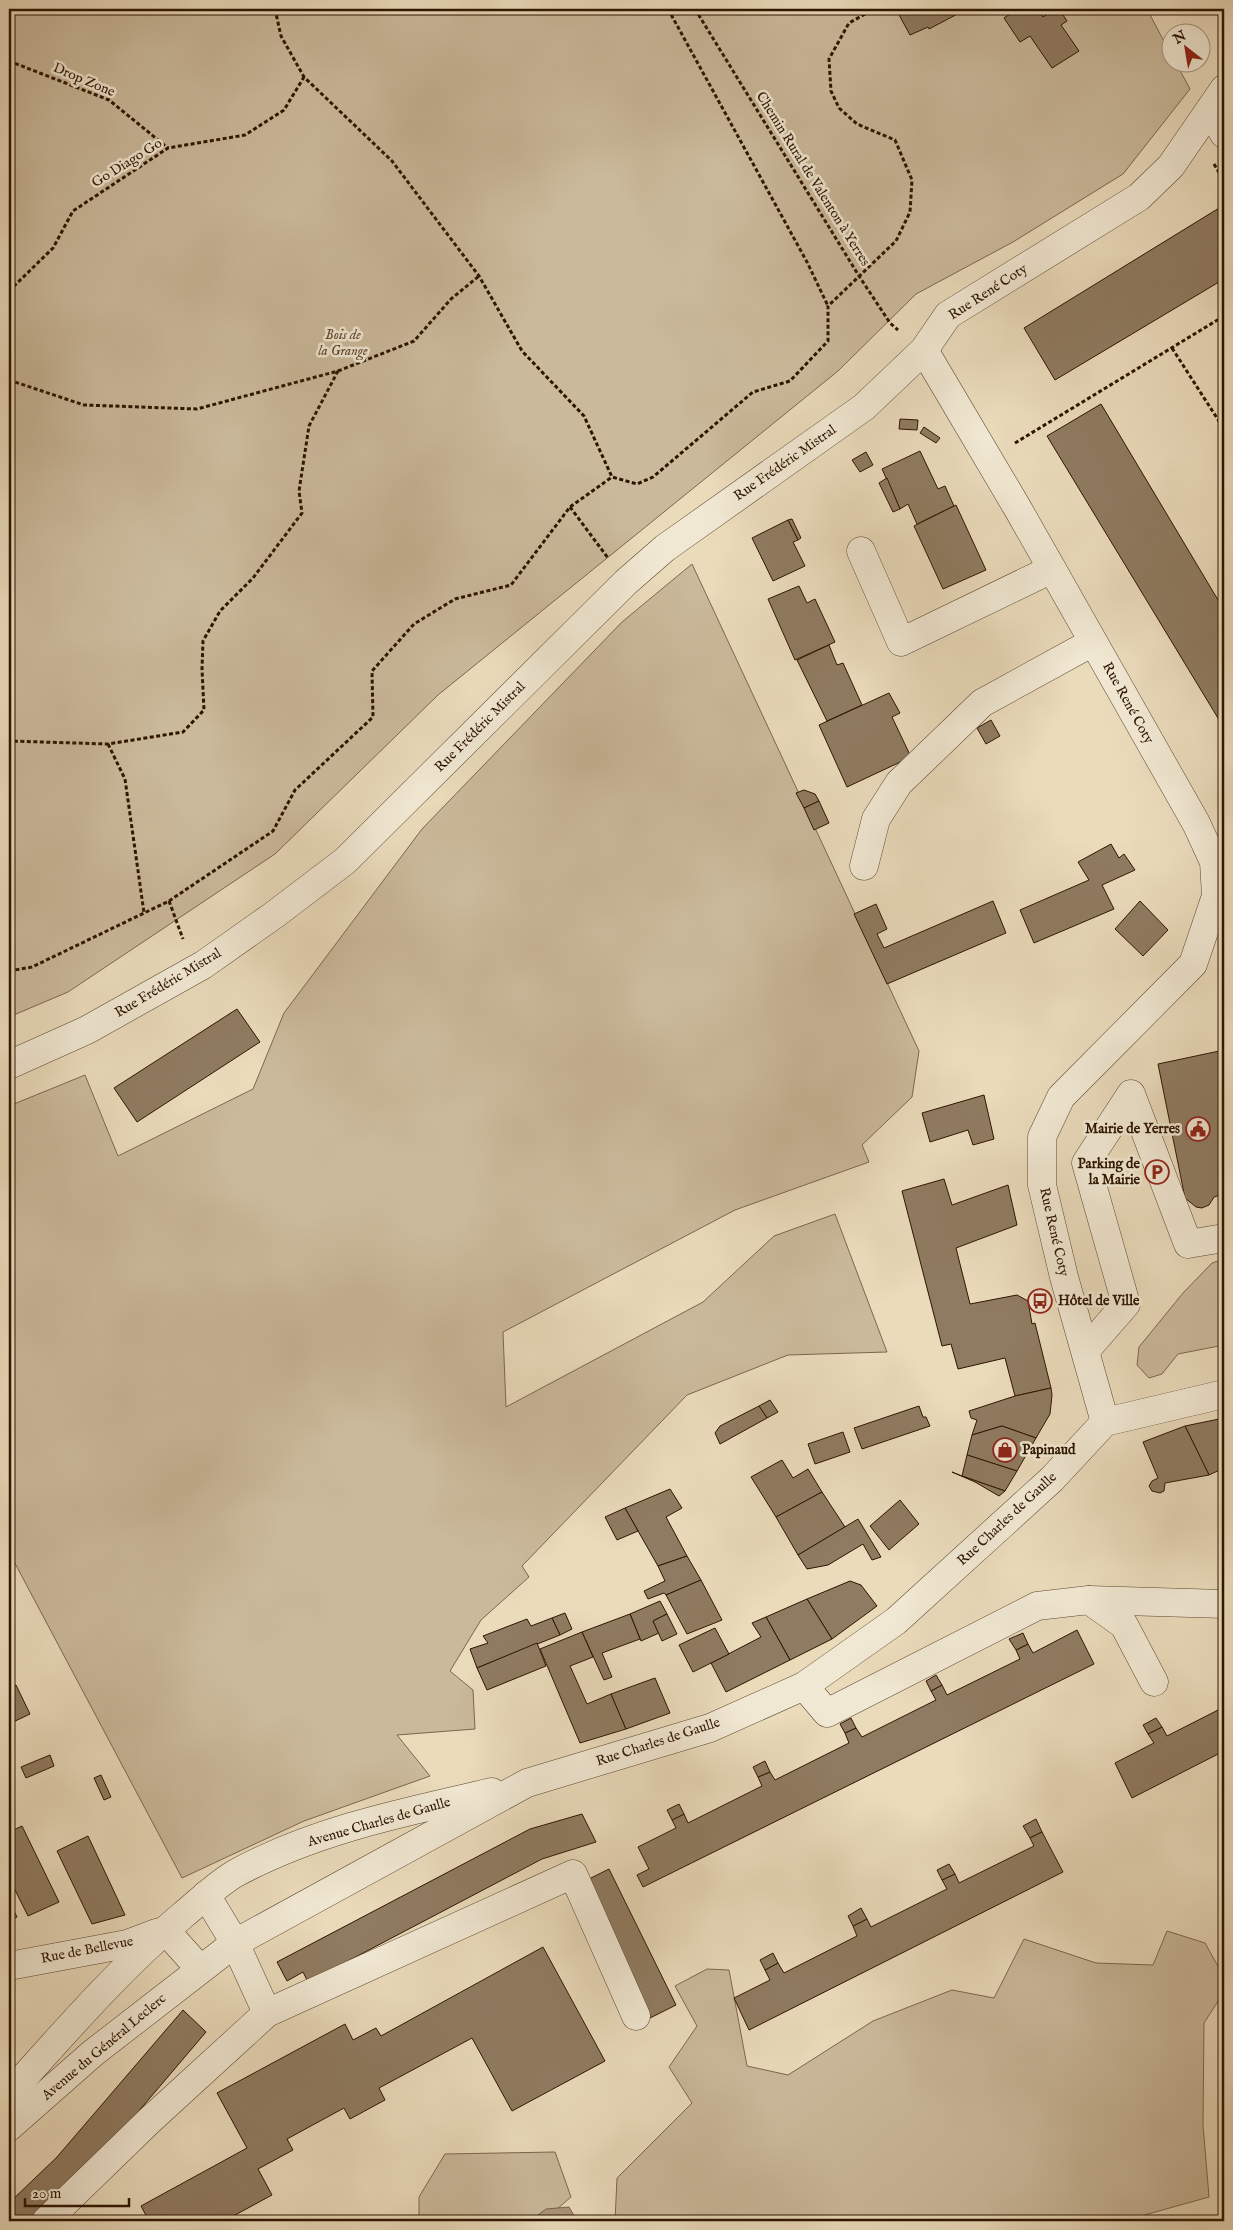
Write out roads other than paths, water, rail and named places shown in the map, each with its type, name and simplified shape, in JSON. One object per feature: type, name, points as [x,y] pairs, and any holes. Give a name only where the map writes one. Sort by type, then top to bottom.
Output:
[{"type":"street","points":[[1217,100],[1224,134]]},
{"type":"street","name":"Rue René Coty","points":[[1105,1422],[1064,1277],[1042,1184],[1042,1138],[1061,1097],[1193,964],[1216,896],[1214,862],[1196,824],[1052,569],[924,350],[948,316],[1139,197],[1171,166],[1217,100]]},
{"type":"street","name":"Rue Frédéric Mistral","points":[[9,1065],[87,1030],[203,965],[274,915],[345,860],[645,565],[665,548],[864,407],[924,350]]},
{"type":"street","points":[[861,552],[901,642],[1052,569]]},
{"type":"street","points":[[864,866],[876,819],[900,783],[982,703],[1093,642]]},
{"type":"street","points":[[1196,824],[1224,830]]},
{"type":"street","points":[[1086,1350],[1126,1304],[1086,1163],[1131,1094],[1188,1244],[1224,1238]]},
{"type":"street","points":[[1105,1422],[1224,1394]]},
{"type":"street","name":"Rue Charles de Gaulle","points":[[235,1943],[527,1783],[710,1728],[804,1686],[896,1622],[1052,1479],[1105,1422]]},
{"type":"street","points":[[804,1686],[827,1713],[1037,1606],[1090,1600],[1224,1604]]},
{"type":"street","points":[[1090,1600],[1124,1625],[1154,1682]]},
{"type":"street","name":"Avenue Charles de Gaulle","points":[[165,1930],[206,1895],[235,1874],[303,1843],[384,1818],[527,1783]]},
{"type":"street","points":[[46,2221],[149,2120],[268,2013],[573,1874],[636,2016]]},
{"type":"street","points":[[206,1895],[235,1943],[268,2013]]},
{"type":"street","points":[[165,1930],[200,1969]]},
{"type":"street","name":"Avenue du Général Leclerc","points":[[9,2094],[105,1987],[165,1930]]},
{"type":"street","name":"Rue de Bellevue","points":[[9,1966],[127,1944],[165,1930]]},
{"type":"street","name":"Avenue du Général Leclerc","points":[[9,2127],[93,2053],[235,1943]]},
{"type":"place","name":"Mairie de Yerres","points":[[1198,1129]]},
{"type":"place","name":"Parking de la Mairie","points":[[1157,1172]]},
{"type":"place","name":"Hôtel de Ville","points":[[1040,1301]]},
{"type":"place","name":"Papinaud","points":[[1005,1450]]},
{"type":"park label","name":"Bois de la Grange","points":[[343,344]]}]
